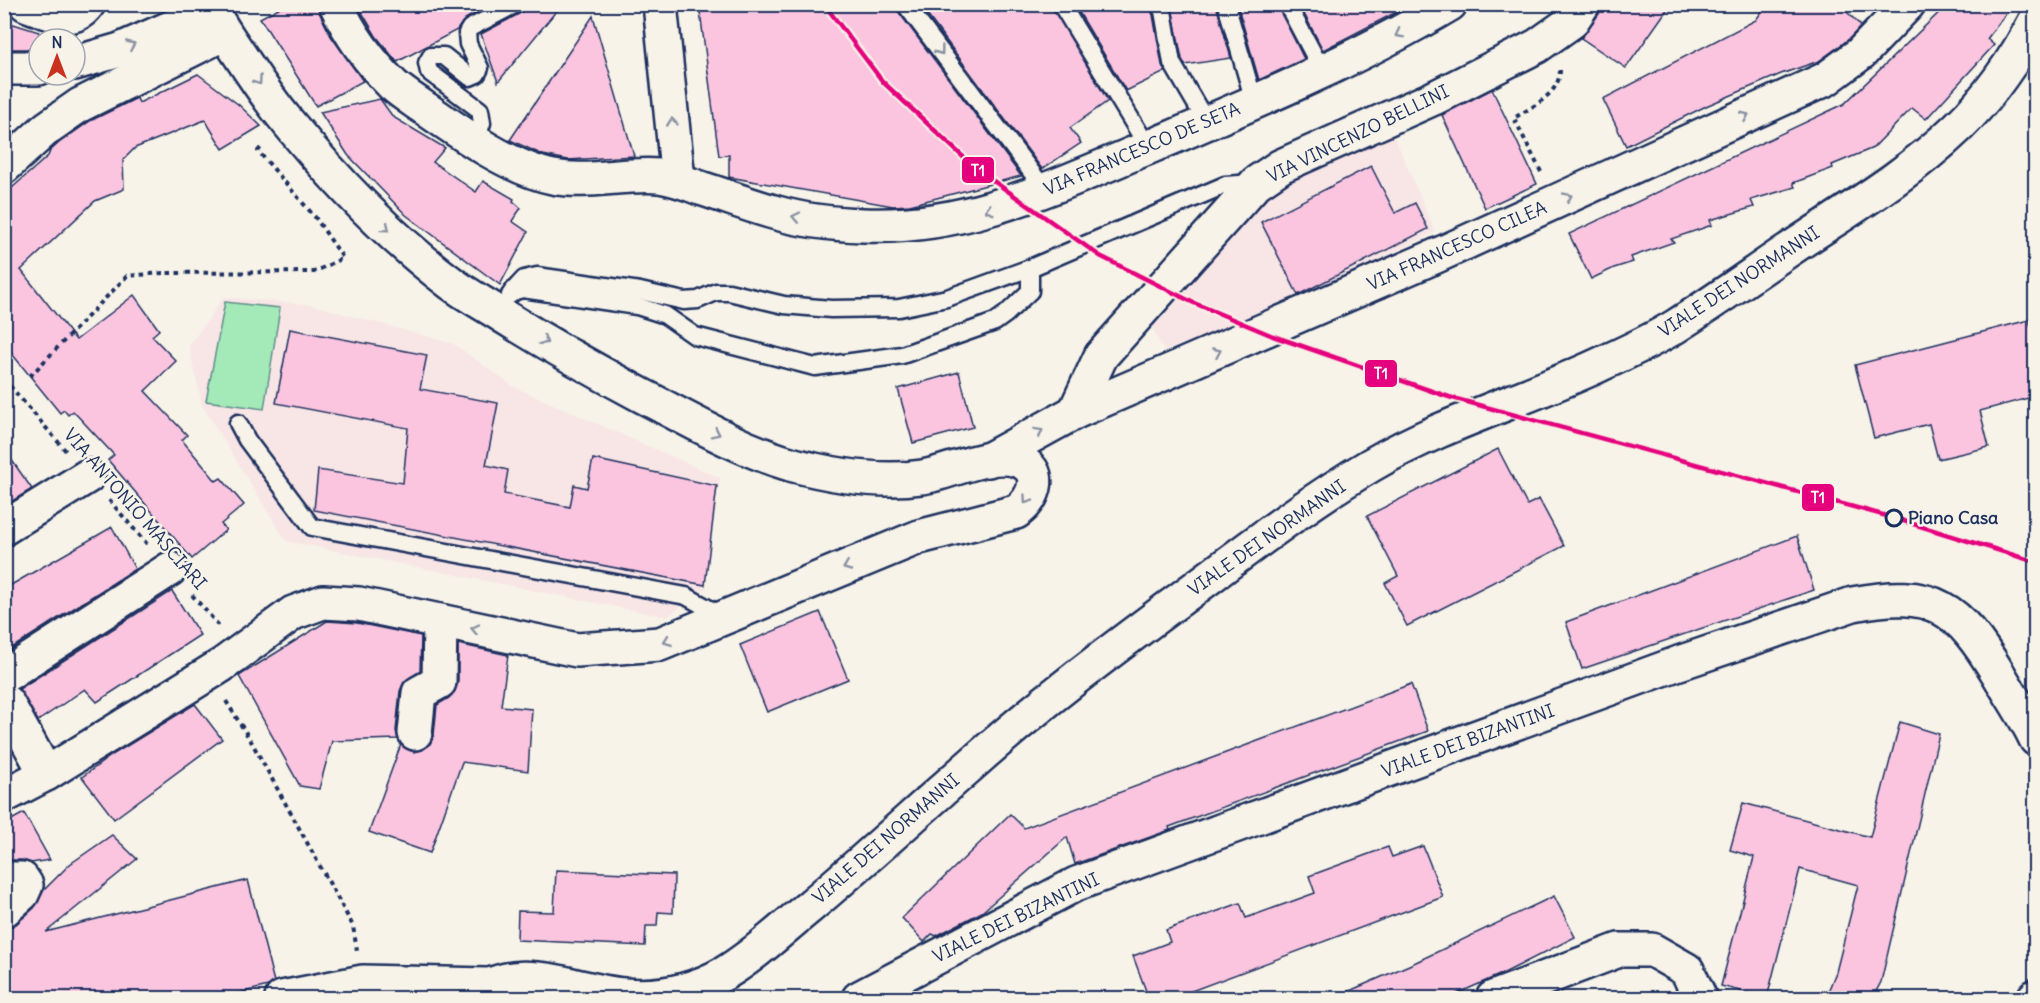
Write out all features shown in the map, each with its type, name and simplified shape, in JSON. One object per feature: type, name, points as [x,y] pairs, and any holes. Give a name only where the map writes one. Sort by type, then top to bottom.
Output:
[{"type":"street","points":[[27,4],[64,17],[81,12],[88,4]]},
{"type":"street","name":"VIA FRANCESCO DE SETA","points":[[336,4],[344,22],[362,50],[395,87],[475,142],[527,169],[554,177],[583,180],[658,176],[678,180],[778,214],[817,222],[866,225],[912,224],[961,217],[1045,190],[1323,72],[1407,30],[1450,4]]},
{"type":"street","points":[[660,4],[678,180]]},
{"type":"street","name":"VIA VINCENZO BELLINI","points":[[1075,412],[1101,356],[1256,183],[1281,166],[1434,98],[1537,46],[1560,32],[1571,22],[1583,4]]},
{"type":"street","name":"VIA FRANCESCO CILEA","points":[[988,460],[1075,412],[1372,284],[1826,79],[1861,53],[1908,4]]},
{"type":"street","points":[[87,60],[216,16]]},
{"type":"street","points":[[4,796],[45,774],[222,665],[293,613],[322,602],[359,604],[577,650],[660,644],[919,537],[1016,512],[1032,497],[1035,485],[1033,475],[1027,466],[1018,460],[1005,458],[921,477],[869,478],[825,472],[788,463],[718,435],[571,358],[504,304],[452,284],[369,214],[286,120],[216,16]]},
{"type":"street","points":[[4,167],[47,128],[216,16]]},
{"type":"street","name":"VIALE DEI NORMANNI","points":[[282,999],[362,988],[477,992],[503,981],[525,978],[548,979],[618,994],[652,996],[679,992],[704,984],[726,972],[754,954],[999,740],[1089,668],[1298,511],[1374,463],[1431,434],[1598,366],[1672,329],[1911,167],[1958,127],[1989,93],[2036,20]]},
{"type":"street","points":[[4,68],[27,68]]},
{"type":"street","points":[[4,528],[88,476]]},
{"type":"street","points":[[4,676],[170,569]]},
{"type":"street","name":"VIALE DEI BIZANTINI","points":[[859,999],[1076,884],[1679,663],[1853,604],[1881,598],[1904,598],[1929,602],[1964,624],[1978,641],[2036,739]]},
{"type":"street","points":[[415,733],[419,693],[439,682],[440,621]]},
{"type":"street","points":[[4,704],[7,703],[45,774]]},
{"type":"street","points":[[4,879],[22,879],[26,885],[22,894],[4,910]]},
{"type":"street","points":[[1493,999],[1620,950],[1652,950],[1687,970],[1700,999]]},
{"type":"lane","points":[[475,142],[482,123],[480,110],[429,72],[427,63],[431,56],[440,55],[465,75],[470,77],[477,74],[480,68],[467,39],[470,28],[516,4]]},
{"type":"lane","points":[[904,4],[1045,190]]},
{"type":"lane","points":[[1061,4],[1148,147]]},
{"type":"lane","points":[[1159,4],[1163,11],[1172,63],[1206,123]]},
{"type":"lane","points":[[1226,4],[1254,101]]},
{"type":"lane","points":[[1287,4],[1323,72]]},
{"type":"lane","points":[[504,304],[524,279],[537,276],[640,291],[684,301],[699,300],[716,292],[729,292],[784,304],[822,309],[898,308],[947,298],[1030,268],[1226,185],[1256,183]]},
{"type":"lane","points":[[504,304],[515,291],[523,289],[637,306],[664,315],[695,336],[803,365],[828,366],[902,355],[995,322],[1026,297],[1031,284],[1030,268]]},
{"type":"lane","points":[[238,423],[247,441],[312,527],[686,596],[724,618]]},
{"type":"path","points":[[1556,202],[1514,118],[1546,99],[1560,75],[1560,32]]},
{"type":"path","points":[[30,376],[127,276],[163,273],[314,272],[343,258],[315,217],[258,151],[286,120]]},
{"type":"path","name":"VIA ANTONIO MASCIARI","points":[[4,379],[223,630],[221,695],[251,741],[353,926],[362,988]]},
{"type":"shaded area","points":[[1394,136],[1435,232],[1296,301],[1164,351],[1149,320],[1259,193]]},
{"type":"shaded area","points":[[224,297],[312,305],[454,344],[514,387],[720,478],[705,588],[667,617],[286,541],[202,405],[189,346]]},
{"type":"green space","points":[[225,302],[280,308],[264,409],[206,401]]},
{"type":"building","points":[[286,4],[318,4],[319,12],[331,36],[363,81],[316,106],[260,18]]},
{"type":"building","points":[[357,4],[492,4],[465,19],[457,30],[397,62],[376,36]]},
{"type":"building","points":[[526,4],[562,4],[498,82],[481,34],[521,13]]},
{"type":"building","points":[[699,4],[895,4],[897,10],[1021,176],[910,205],[893,206],[729,177],[729,155],[719,156]]},
{"type":"building","points":[[919,4],[1051,4],[1108,101],[1070,128],[1081,143],[1042,169]]},
{"type":"building","points":[[1074,4],[1149,4],[1165,72],[1126,91]]},
{"type":"building","points":[[1171,4],[1216,4],[1231,58],[1185,65]]},
{"type":"building","points":[[1237,4],[1277,4],[1304,59],[1259,80]]},
{"type":"building","points":[[1299,4],[1412,4],[1323,50]]},
{"type":"building","points":[[1602,4],[1671,4],[1626,68],[1581,38],[1599,14]]},
{"type":"building","points":[[1767,4],[1839,4],[1861,26],[1849,39],[1819,61],[1781,74],[1706,106],[1626,146],[1603,99],[1756,20]]},
{"type":"building","points":[[1948,4],[2013,4],[1987,39],[1994,45],[1926,119],[1912,108],[1873,148],[1832,165],[1833,168],[1793,183],[1795,187],[1751,200],[1754,207],[1710,220],[1712,225],[1671,239],[1674,242],[1631,257],[1633,262],[1591,279],[1569,234],[1844,104]]},
{"type":"building","points":[[593,16],[634,156],[568,160],[543,155],[510,140]]},
{"type":"building","points":[[4,21],[27,28],[27,49],[4,49]]},
{"type":"building","points":[[198,74],[239,105],[261,126],[223,149],[205,120],[135,148],[123,160],[124,189],[95,201],[21,270],[76,340],[134,295],[159,330],[152,336],[176,361],[145,391],[187,435],[182,440],[216,481],[221,478],[244,505],[221,524],[226,530],[192,559],[108,460],[114,455],[73,411],[68,415],[64,410],[60,413],[4,344],[4,195],[48,156],[59,143],[90,121],[137,98],[139,103]]},
{"type":"building","points":[[1492,89],[1537,184],[1485,208],[1442,115]]},
{"type":"building","points":[[380,99],[393,117],[445,148],[433,162],[476,192],[483,181],[514,199],[513,201],[521,208],[512,221],[528,232],[500,285],[406,215],[348,155],[320,112]]},
{"type":"building","points":[[1371,166],[1395,213],[1415,203],[1428,229],[1298,295],[1261,222]]},
{"type":"building","points":[[2029,320],[2036,344],[2036,396],[1980,411],[1989,447],[1938,459],[1929,424],[1874,438],[1855,365]]},
{"type":"building","points":[[290,329],[427,355],[420,389],[498,403],[486,465],[508,470],[504,494],[570,507],[574,485],[587,488],[593,459],[717,486],[705,585],[314,510],[318,470],[403,483],[408,428],[276,403]]},
{"type":"building","points":[[959,372],[973,427],[913,443],[898,389]]},
{"type":"building","points":[[4,449],[32,489],[4,506]]},
{"type":"building","points":[[1498,449],[1527,505],[1539,499],[1564,546],[1407,626],[1385,583],[1398,576],[1367,516]]},
{"type":"building","points":[[112,527],[135,569],[4,653],[4,589]]},
{"type":"building","points":[[1797,536],[1814,590],[1582,669],[1566,622]]},
{"type":"building","points":[[172,591],[200,635],[97,702],[85,689],[38,721],[19,689]]},
{"type":"building","points":[[820,612],[848,679],[767,712],[740,645]]},
{"type":"building","points":[[327,621],[357,623],[421,636],[420,671],[404,682],[400,691],[396,731],[398,739],[332,741],[319,789],[300,786],[239,676]]},
{"type":"building","points":[[458,644],[508,655],[501,706],[532,709],[528,771],[462,762],[430,853],[369,832],[401,744],[414,752],[430,744],[434,735],[437,705],[449,698],[458,682]]},
{"type":"building","points":[[1411,684],[1428,731],[1075,864],[1067,837],[982,912],[936,936],[932,934],[924,942],[902,918],[1010,814],[1024,828]]},
{"type":"building","points":[[195,704],[222,739],[114,819],[82,777],[112,755]]},
{"type":"building","points":[[1900,722],[1939,734],[1881,982],[1872,999],[1825,999],[1836,972],[1858,885],[1800,869],[1767,998],[1721,986],[1754,857],[1730,850],[1743,803],[1870,837]]},
{"type":"building","points":[[24,813],[50,860],[31,863],[22,860],[4,860],[4,824]]},
{"type":"building","points":[[112,835],[137,859],[46,932],[248,880],[274,982],[268,986],[215,999],[4,999],[4,928],[16,924],[34,908],[44,890],[70,864]]},
{"type":"building","points":[[1423,846],[1443,897],[1170,999],[1149,999],[1133,956],[1170,942],[1166,930],[1240,903],[1246,918],[1315,893],[1309,876],[1388,847],[1392,857]]},
{"type":"building","points":[[556,870],[674,875],[673,913],[658,912],[657,926],[646,926],[645,946],[517,940],[518,911],[554,912]]},
{"type":"building","points":[[1554,896],[1575,937],[1506,972],[1445,999],[1331,999],[1416,962]]},
{"type":"transit line","name":"T1","points":[[824,4],[883,82],[975,168],[1100,256],[1194,303],[1273,336],[1449,397],[1894,518],[2036,562]]},
{"type":"place","name":"Piano Casa","points":[[1894,518]]}]
